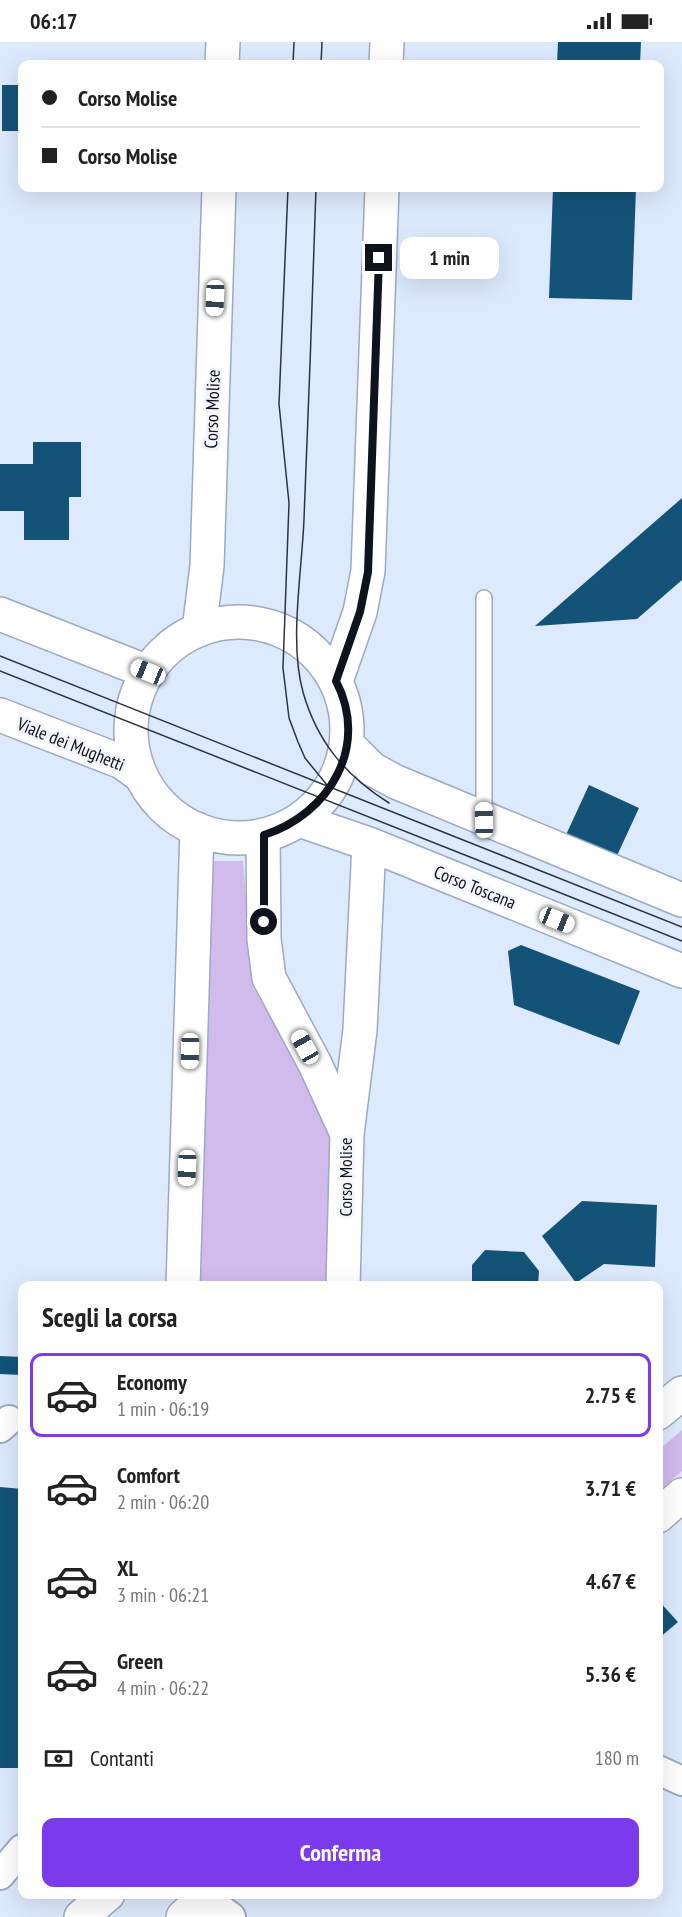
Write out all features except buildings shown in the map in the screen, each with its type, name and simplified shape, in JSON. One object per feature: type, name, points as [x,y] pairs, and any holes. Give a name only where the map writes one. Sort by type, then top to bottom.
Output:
[{"type":"street","points":[[222,60],[223,42]]},
{"type":"street","points":[[386,60],[387,42]]},
{"type":"street","name":"Corso Molise","points":[[199,630],[207,566],[219,192]]},
{"type":"street","points":[[336,681],[360,612],[368,572],[382,192]]},
{"type":"street","points":[[0,614],[148,672]]},
{"type":"street","points":[[233,623],[259,625],[280,631],[308,648],[336,681],[346,708],[347,744],[332,787],[299,820],[264,835],[229,836],[197,829],[164,808],[141,776],[134,754],[131,721],[138,693],[148,672],[170,648],[199,630],[233,623]]},
{"type":"street","name":"Viale dei Mughetti","points":[[0,715],[122,762],[141,776]]},
{"type":"street","points":[[347,744],[372,769],[396,782],[682,900]]},
{"type":"street","name":"Corso Toscana","points":[[299,820],[369,844],[682,971]]},
{"type":"street","points":[[183,1281],[197,829]]},
{"type":"street","name":"Corso Molise","points":[[264,835],[264,939],[269,978],[315,1064],[347,1134],[343,1281]]},
{"type":"street","points":[[347,1134],[360,1030],[369,844]]},
{"type":"street","points":[[663,1409],[682,1393]]},
{"type":"street","points":[[663,1512],[682,1495]]},
{"type":"street","points":[[663,1772],[682,1781]]},
{"type":"street","points":[[0,1875],[18,1855]]},
{"type":"street","points":[[81,1917],[102,1899]]},
{"type":"street","points":[[199,1901],[231,1917]]},
{"type":"lane","points":[[484,598],[484,820]]},
{"type":"shaded area","points":[[213,861],[243,861],[253,987],[337,1133],[332,1281],[200,1281]]},
{"type":"shaded area","points":[[682,1430],[682,1471],[663,1488],[663,1447]]},
{"type":"tram line","points":[[293,60],[294,42]]},
{"type":"tram line","points":[[321,60],[322,42]]},
{"type":"tram line","points":[[288,192],[279,404],[289,503],[283,668],[289,718],[298,742],[305,758],[327,785]]},
{"type":"tram line","points":[[316,192],[304,519],[297,629],[299,673],[309,710],[325,742],[359,781],[389,803]]},
{"type":"tram line","points":[[0,656],[682,927]]},
{"type":"tram line","points":[[0,671],[682,941]]},
{"type":"route","points":[[264,922],[264,835],[281,830],[299,820],[322,798],[332,787],[347,744],[346,708],[336,681],[360,612],[368,572],[379,258]]}]
